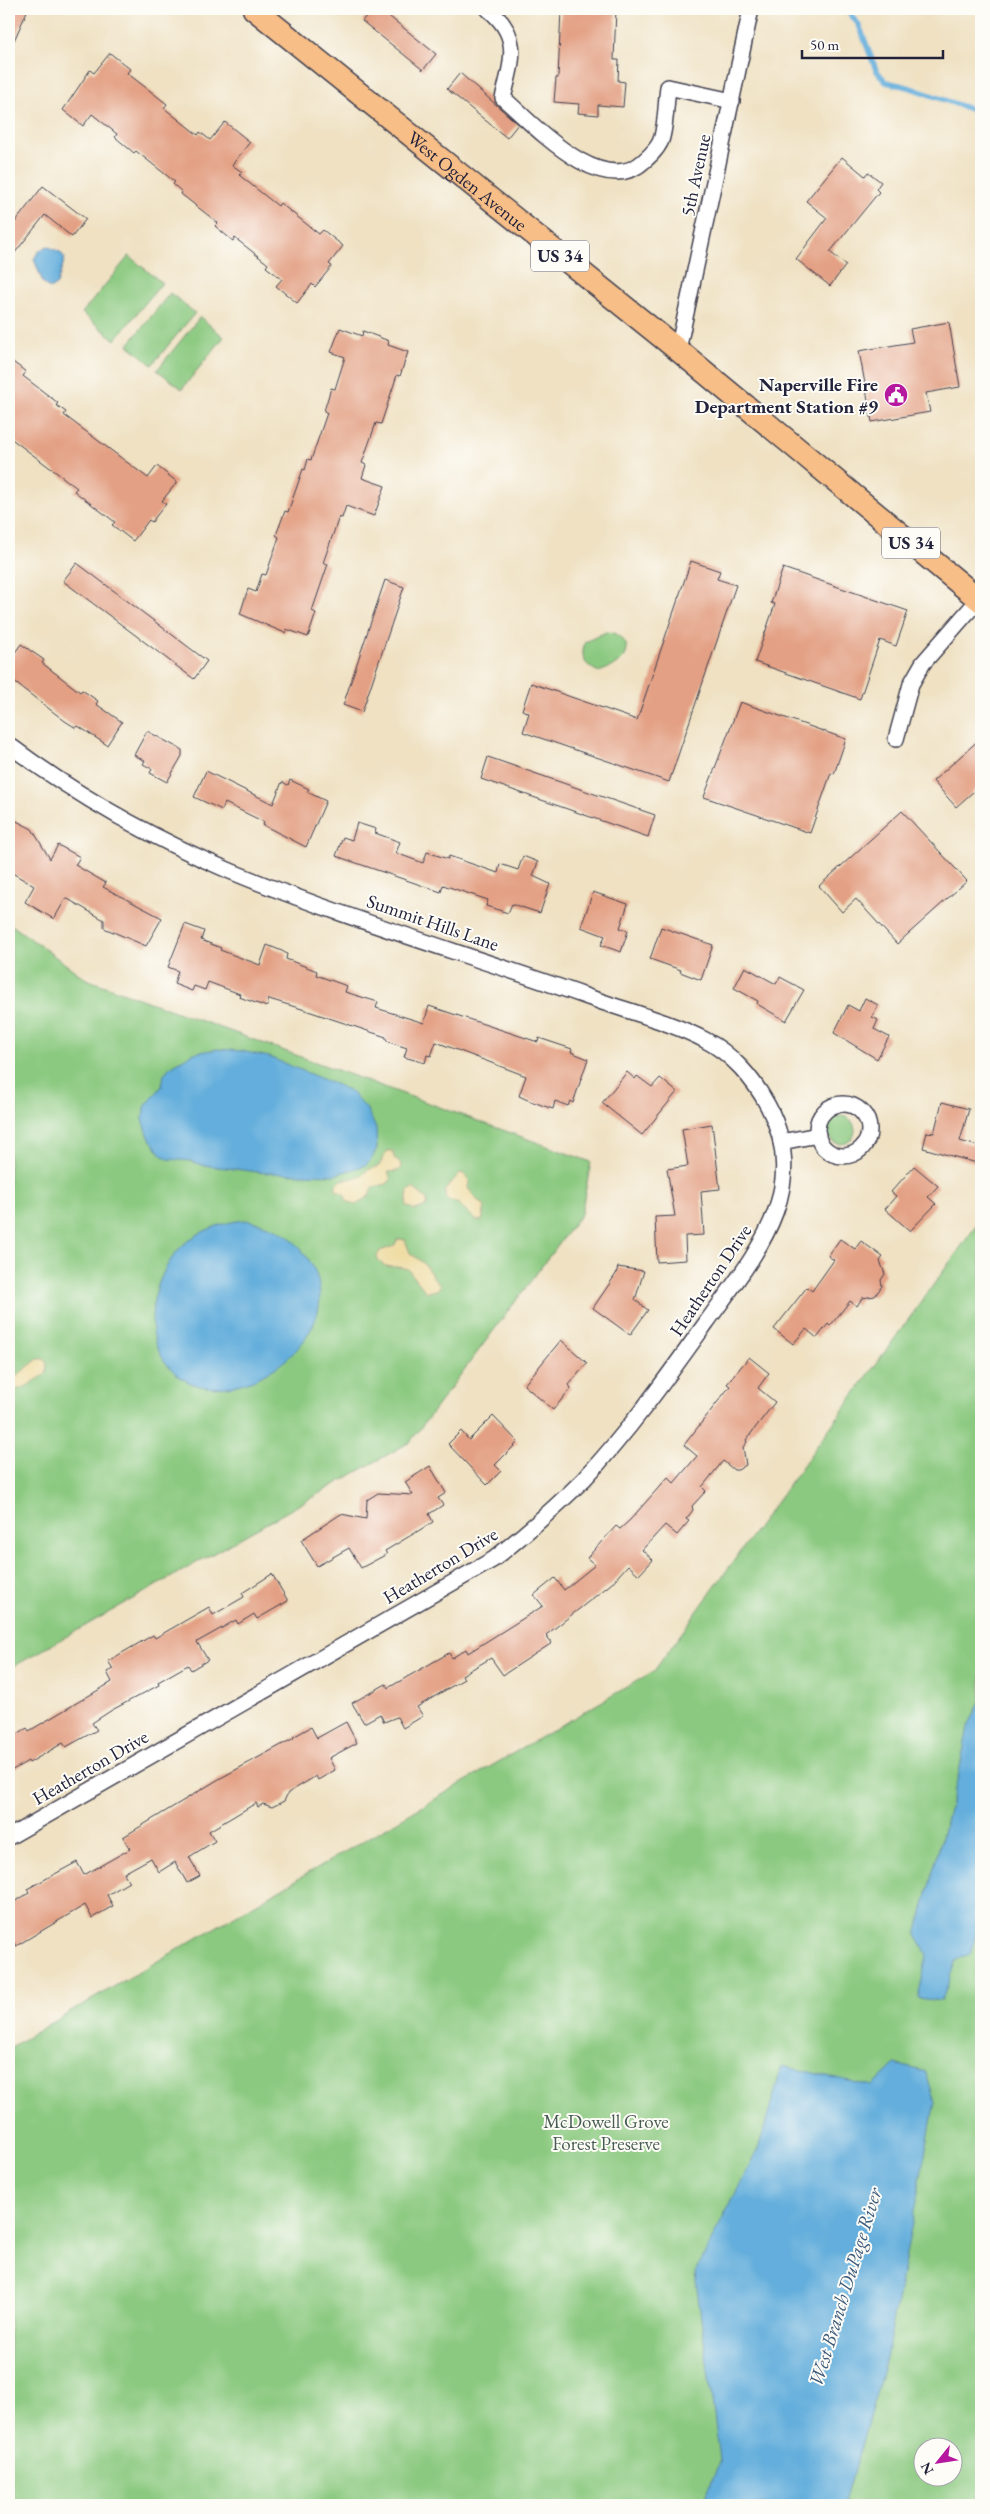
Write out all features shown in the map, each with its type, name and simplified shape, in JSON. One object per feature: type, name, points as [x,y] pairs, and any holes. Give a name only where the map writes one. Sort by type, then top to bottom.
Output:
[{"type":"main road","name":"West Ogden Avenue","points":[[254,9],[678,350],[980,600]]},
{"type":"street","points":[[488,9],[506,27],[512,41],[503,98],[587,166],[608,173],[626,172],[653,153],[662,139],[668,87],[732,101]]},
{"type":"street","name":"5th Avenue","points":[[678,350],[751,9]]},
{"type":"street","points":[[896,739],[911,684],[923,663],[980,600]]},
{"type":"street","name":"Summit Hills Lane","points":[[9,745],[70,787],[135,825],[230,871],[294,896],[516,971],[705,1040],[736,1063],[759,1091],[769,1109],[781,1142]]},
{"type":"street","points":[[781,1142],[818,1135]]},
{"type":"street","name":"Heatherton Drive","points":[[9,1837],[494,1560],[541,1520],[586,1476],[659,1389],[762,1244],[777,1210],[782,1185],[781,1142]]},
{"type":"green space","points":[[129,256],[162,283],[115,340],[82,313]]},
{"type":"green space","points":[[170,293],[195,313],[152,365],[128,345]]},
{"type":"green space","points":[[200,317],[224,337],[182,389],[157,370]]},
{"type":"green space","points":[[606,632],[621,638],[627,651],[621,661],[599,672],[587,664],[583,657],[583,652],[585,642]]},
{"type":"green space","points":[[9,923],[86,979],[591,1162],[581,1214],[410,1442],[9,1669]]},
{"type":"green space","points":[[841,1116],[851,1120],[855,1130],[851,1140],[841,1144],[831,1140],[827,1130],[831,1120]]},
{"type":"green space","name":"McDowell Grove Forest Preserve","points":[[981,1219],[981,2505],[9,2505],[9,2048],[654,1671]]},
{"type":"sand","points":[[387,1151],[393,1151],[394,1158],[400,1162],[401,1167],[398,1171],[388,1172],[391,1179],[387,1184],[372,1187],[369,1196],[356,1205],[347,1201],[344,1194],[336,1190],[336,1185],[342,1180],[360,1177],[368,1170],[379,1166]]},
{"type":"sand","points":[[460,1173],[464,1174],[469,1181],[468,1188],[476,1199],[485,1206],[482,1221],[476,1220],[459,1204],[448,1200],[445,1196],[445,1190]]},
{"type":"sand","points":[[413,1188],[427,1199],[427,1206],[415,1210],[406,1206],[408,1191]]},
{"type":"sand","points":[[398,1239],[405,1240],[410,1253],[423,1263],[440,1286],[437,1290],[426,1292],[408,1269],[386,1266],[379,1261],[377,1256],[380,1251],[394,1246]]},
{"type":"sand","points":[[38,1359],[44,1359],[47,1364],[46,1374],[25,1387],[9,1392],[9,1376],[16,1376]]},
{"type":"water","points":[[47,246],[60,252],[65,258],[57,284],[50,289],[43,283],[34,259],[38,252]]},
{"type":"water","points":[[218,1049],[242,1051],[269,1057],[349,1090],[366,1108],[376,1128],[377,1148],[372,1158],[366,1165],[334,1175],[267,1173],[202,1165],[191,1161],[169,1159],[161,1155],[149,1137],[143,1120],[144,1108],[162,1086],[164,1074],[170,1067],[194,1053]]},
{"type":"water","points":[[245,1220],[280,1231],[294,1242],[307,1257],[319,1286],[317,1315],[303,1341],[281,1364],[254,1379],[225,1387],[197,1385],[173,1371],[162,1357],[155,1341],[152,1325],[153,1307],[157,1290],[163,1273],[183,1245],[197,1235],[212,1228]]},
{"type":"water","points":[[981,1700],[981,1918],[970,1954],[956,1959],[942,2001],[918,1998],[927,1955],[916,1935],[959,1773],[968,1727]]},
{"type":"water","name":"West Branch DuPage River","points":[[895,2064],[926,2072],[935,2102],[886,2359],[844,2505],[703,2505],[720,2460],[695,2273],[759,2147],[782,2066],[872,2086]]},
{"type":"building","points":[[9,9],[28,9],[9,52]]},
{"type":"building","points":[[372,9],[380,9],[436,54],[423,70],[362,21]]},
{"type":"building","points":[[561,9],[616,9],[614,60],[619,60],[618,81],[625,82],[623,107],[598,105],[598,115],[578,113],[579,104],[554,102],[556,78],[558,78]]},
{"type":"building","points":[[110,53],[130,69],[127,73],[167,104],[164,108],[198,135],[200,132],[210,140],[225,122],[250,142],[232,165],[242,172],[239,175],[278,206],[280,203],[319,234],[323,230],[343,246],[329,264],[332,266],[315,287],[312,284],[297,303],[276,286],[282,279],[266,267],[268,264],[235,238],[233,241],[215,226],[218,223],[181,194],[182,192],[173,184],[175,182],[136,151],[134,153],[115,137],[117,134],[92,114],[83,126],[63,110],[90,70],[94,73]]},
{"type":"building","points":[[460,73],[518,124],[507,138],[447,89]]},
{"type":"building","points":[[842,157],[865,176],[868,172],[881,182],[876,189],[879,192],[830,252],[846,265],[830,286],[796,259],[827,218],[806,201]]},
{"type":"building","points":[[43,186],[86,219],[72,237],[45,215],[9,260],[9,230]]},
{"type":"building","points":[[949,322],[960,387],[926,393],[930,412],[872,422],[859,351],[913,342],[910,329]]},
{"type":"building","points":[[340,328],[362,336],[363,331],[389,341],[388,345],[408,352],[400,376],[397,375],[381,424],[376,423],[362,463],[366,465],[362,478],[385,486],[374,516],[346,506],[342,518],[339,517],[323,563],[328,564],[312,611],[316,613],[308,637],[286,629],[285,633],[240,614],[248,589],[256,592],[262,574],[266,575],[279,537],[276,535],[285,511],[288,512],[308,459],[311,460],[327,413],[324,411],[331,388],[335,389],[345,357],[331,352]]},
{"type":"building","points":[[9,359],[26,372],[23,376],[58,403],[56,405],[66,412],[64,415],[148,478],[157,466],[177,482],[162,501],[166,504],[152,522],[149,520],[133,541],[112,525],[115,522],[74,491],[77,488],[9,437]]},
{"type":"building","points":[[691,561],[720,571],[717,579],[736,585],[669,782],[523,732],[529,713],[522,710],[531,683],[637,720]]},
{"type":"building","points":[[77,563],[207,661],[194,679],[63,581]]},
{"type":"building","points":[[783,568],[908,611],[896,646],[880,640],[860,699],[755,662],[775,604],[771,603]]},
{"type":"building","points":[[385,580],[404,587],[362,712],[343,705]]},
{"type":"building","points":[[21,644],[44,660],[42,663],[80,692],[82,690],[98,701],[96,704],[122,722],[107,745],[78,726],[76,728],[65,721],[9,678],[9,661]]},
{"type":"building","points":[[740,702],[846,739],[834,774],[831,773],[810,833],[704,797]]},
{"type":"building","points":[[147,731],[182,750],[182,756],[167,782],[150,773],[152,769],[143,764],[145,761],[134,755]]},
{"type":"building","points":[[981,738],[981,785],[956,807],[933,781]]},
{"type":"building","points":[[488,757],[655,815],[648,837],[481,779]]},
{"type":"building","points":[[206,771],[273,804],[282,782],[288,785],[290,780],[309,789],[307,792],[326,801],[306,847],[263,825],[264,822],[225,803],[222,810],[194,797]]},
{"type":"building","points":[[902,811],[967,881],[897,944],[856,899],[842,912],[819,886]]},
{"type":"building","points":[[9,817],[32,829],[50,859],[58,845],[80,857],[75,865],[106,883],[103,887],[162,918],[146,946],[104,928],[104,920],[66,898],[54,919],[25,902],[34,886],[9,871]]},
{"type":"building","points":[[357,823],[376,829],[375,833],[400,842],[396,853],[423,863],[427,852],[448,859],[449,856],[498,873],[500,864],[518,870],[523,856],[538,862],[533,876],[550,884],[540,913],[512,904],[508,913],[486,906],[488,900],[443,885],[441,892],[336,856],[343,837],[352,840]]},
{"type":"building","points":[[593,892],[628,904],[620,928],[628,931],[621,952],[601,945],[605,936],[581,927]]},
{"type":"building","points":[[185,924],[204,931],[201,940],[221,948],[220,950],[260,965],[267,945],[282,951],[287,954],[286,959],[317,971],[316,975],[347,986],[345,992],[378,1002],[376,1008],[424,1023],[429,1006],[538,1042],[539,1038],[572,1049],[571,1052],[588,1059],[573,1103],[570,1101],[568,1106],[555,1101],[553,1109],[530,1101],[519,1096],[526,1076],[436,1042],[431,1056],[427,1055],[425,1063],[404,1057],[407,1048],[389,1042],[386,1037],[302,1009],[269,999],[267,1007],[239,997],[240,994],[208,982],[205,990],[194,986],[192,991],[174,984],[178,971],[168,967]]},
{"type":"building","points":[[661,927],[713,945],[701,980],[680,972],[681,970],[650,959]]},
{"type":"building","points":[[745,967],[776,984],[780,977],[804,990],[786,1021],[757,1004],[758,1001],[734,988]]},
{"type":"building","points":[[865,998],[878,1005],[872,1017],[878,1020],[874,1029],[889,1037],[877,1059],[834,1033],[848,1005],[859,1011]]},
{"type":"building","points":[[627,1072],[635,1079],[637,1076],[652,1087],[660,1078],[677,1092],[642,1135],[602,1103]]},
{"type":"building","points":[[942,1102],[969,1109],[960,1141],[981,1147],[977,1163],[923,1148],[927,1132],[934,1133]]},
{"type":"building","points":[[712,1124],[720,1189],[701,1191],[704,1235],[685,1236],[686,1260],[657,1262],[655,1217],[675,1216],[667,1169],[688,1166],[682,1129]]},
{"type":"building","points":[[914,1166],[938,1186],[928,1197],[936,1204],[910,1231],[885,1209],[896,1196],[891,1192]]},
{"type":"building","points":[[840,1239],[855,1249],[861,1241],[883,1257],[880,1261],[885,1274],[881,1280],[882,1286],[875,1296],[862,1298],[857,1306],[850,1301],[830,1326],[828,1324],[817,1338],[806,1329],[793,1344],[774,1329],[807,1287],[812,1291],[834,1260],[828,1256]]},
{"type":"building","points":[[618,1267],[644,1271],[635,1300],[648,1310],[630,1335],[593,1308],[616,1274]]},
{"type":"building","points":[[561,1340],[587,1363],[569,1385],[571,1388],[553,1410],[524,1385]]},
{"type":"building","points":[[749,1357],[769,1373],[758,1388],[775,1402],[746,1440],[747,1442],[743,1447],[746,1465],[738,1470],[734,1470],[723,1461],[702,1487],[706,1491],[692,1506],[693,1510],[686,1519],[689,1521],[677,1535],[665,1525],[642,1550],[653,1560],[639,1575],[628,1565],[611,1584],[546,1635],[552,1643],[503,1675],[491,1658],[462,1675],[464,1679],[417,1707],[423,1716],[403,1728],[397,1717],[384,1722],[380,1714],[364,1723],[352,1703],[386,1684],[388,1688],[449,1653],[452,1658],[466,1649],[468,1653],[543,1606],[534,1595],[555,1578],[564,1590],[595,1565],[587,1558],[616,1526],[620,1529],[630,1520],[668,1477],[674,1483],[697,1456],[684,1445],[730,1386],[727,1384]]},
{"type":"building","points":[[493,1416],[518,1442],[495,1465],[501,1471],[487,1485],[448,1444],[461,1431],[469,1440]]},
{"type":"building","points":[[430,1466],[446,1493],[438,1498],[443,1505],[429,1514],[433,1522],[385,1551],[387,1554],[361,1568],[349,1548],[317,1566],[301,1540],[341,1514],[366,1519],[367,1500],[378,1493],[413,1495],[405,1482]]},
{"type":"building","points":[[272,1574],[288,1601],[257,1619],[254,1614],[238,1624],[236,1620],[197,1642],[208,1660],[191,1670],[188,1665],[158,1682],[159,1685],[112,1710],[92,1723],[97,1730],[66,1747],[63,1743],[29,1763],[28,1761],[9,1772],[9,1739],[27,1728],[29,1731],[112,1682],[107,1672],[113,1669],[108,1661],[153,1635],[155,1638],[209,1607],[213,1615],[244,1597],[242,1593]]},
{"type":"building","points":[[346,1722],[357,1743],[329,1758],[335,1770],[318,1780],[316,1776],[288,1793],[284,1801],[272,1807],[263,1804],[258,1807],[256,1803],[209,1831],[215,1841],[189,1857],[200,1876],[187,1883],[175,1862],[159,1872],[151,1858],[124,1873],[129,1882],[107,1895],[113,1906],[92,1918],[85,1905],[16,1946],[9,1933],[9,1905],[29,1893],[27,1889],[77,1862],[84,1875],[130,1849],[123,1837],[219,1779],[311,1727],[317,1738]]},
{"type":"waterway","points":[[846,9],[859,25],[876,70],[886,82],[908,87],[981,113]]},
{"type":"place","name":"Naperville Fire Department Station #9","points":[[896,395]]}]
